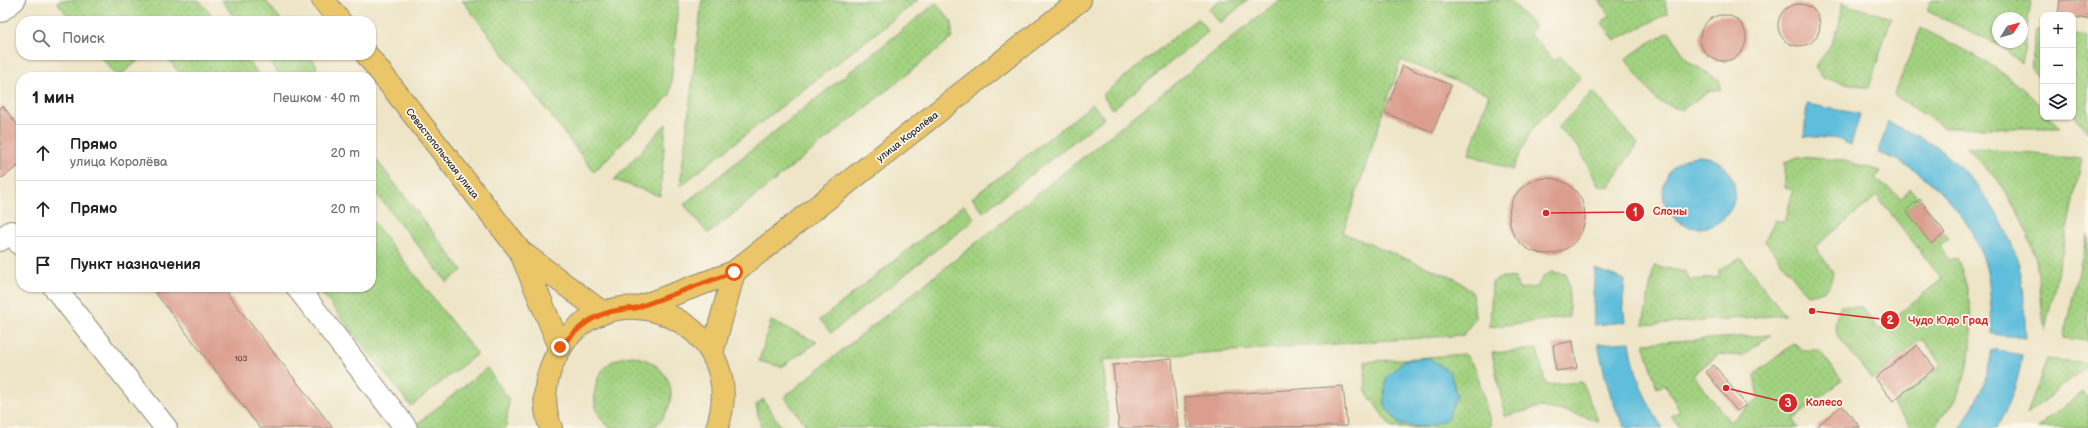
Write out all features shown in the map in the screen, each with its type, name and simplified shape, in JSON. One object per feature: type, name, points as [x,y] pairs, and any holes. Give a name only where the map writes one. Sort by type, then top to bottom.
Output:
[{"type":"main road","points":[[323,0],[336,16]]},
{"type":"main road","name":"улица Королёва","points":[[636,308],[734,272],[1080,0]]},
{"type":"main road","name":"Севастопольская улица","points":[[369,60],[374,72]]},
{"type":"main road","name":"Севастопольская улица","points":[[376,76],[520,251],[603,313]]},
{"type":"main road","name":"Севастопольская улица","points":[[520,251],[560,347]]},
{"type":"main road","points":[[712,353],[734,272]]},
{"type":"main road","points":[[551,428],[545,399],[548,372],[560,347],[579,327],[603,313],[619,309],[636,308],[666,313],[692,329],[712,353],[721,379],[723,393],[721,423]]},
{"type":"lane","points":[[0,10],[14,0]]},
{"type":"lane","points":[[0,240],[10,232],[16,239]]},
{"type":"lane","points":[[58,292],[166,428]]},
{"type":"lane","points":[[300,292],[406,428]]},
{"type":"green space","points":[[60,0],[199,0],[212,16],[68,16],[57,2]]},
{"type":"green space","points":[[221,0],[265,0],[278,16],[233,16]]},
{"type":"green space","points":[[462,0],[679,0],[670,95],[594,172]]},
{"type":"green space","points":[[702,0],[918,0],[680,186]]},
{"type":"green space","points":[[1220,0],[1248,0],[1220,23],[1208,9]]},
{"type":"green space","points":[[1279,0],[1510,0],[1535,27],[1529,33],[1554,61],[1560,56],[1581,77],[1532,129],[1512,170],[1469,154],[1489,94],[1401,60],[1343,233],[1456,279],[1473,293],[1475,318],[1464,335],[1103,360],[1109,428],[808,428],[784,397]]},
{"type":"green space","points":[[1599,0],[1665,0],[1667,14],[1615,40],[1601,22],[1610,16]]},
{"type":"green space","points":[[1931,0],[2031,0],[2028,21],[2028,12],[1992,12],[1992,42],[1927,11]]},
{"type":"green space","points":[[936,3],[952,22],[952,38],[708,234],[684,204]]},
{"type":"green space","points":[[1842,3],[1891,18],[1869,88],[1823,78],[1815,66],[1831,45],[1838,29]]},
{"type":"green space","points":[[1198,18],[1208,32],[1113,109],[1102,95]]},
{"type":"green space","points":[[1921,28],[1970,53],[2001,72],[2030,95],[2040,106],[2040,120],[2053,120],[2060,128],[1945,128],[1894,95]]},
{"type":"green space","points":[[2036,30],[2040,30],[2040,79],[2031,69]]},
{"type":"green space","points":[[1669,32],[1688,61],[1719,80],[1721,89],[1707,92],[1682,110],[1657,101],[1625,59],[1647,44]]},
{"type":"green space","points":[[2076,34],[2088,36],[2088,133],[2076,118]]},
{"type":"green space","points":[[2003,48],[2024,48],[2022,64]]},
{"type":"green space","points":[[103,60],[139,60],[124,72],[114,72]]},
{"type":"green space","points":[[169,60],[247,60],[257,72],[178,72]]},
{"type":"green space","points":[[268,60],[313,60],[316,64],[317,72],[277,72]]},
{"type":"green space","points":[[1593,91],[1638,144],[1620,169],[1610,187],[1598,185],[1579,148],[1558,128]]},
{"type":"green space","points":[[1093,104],[1104,118],[983,212],[972,198]]},
{"type":"green space","points":[[666,124],[660,196],[614,180]]},
{"type":"green space","points":[[1966,147],[2082,159],[2045,331],[2036,260],[2023,221],[1997,179]]},
{"type":"green space","points":[[1798,157],[1841,160],[1880,171],[1875,179],[1902,198],[1909,189],[1920,199],[1949,239],[1940,245],[1949,260],[1957,258],[1963,273],[1970,304],[1970,352],[1962,384],[1953,402],[1933,428],[1911,428],[1893,404],[1942,364],[1922,338],[1872,379],[1837,335],[1835,322],[1841,306],[1862,307],[1879,330],[1942,279],[1877,196],[1815,247],[1833,272],[1826,290],[1807,295],[1765,241],[1775,220],[1785,222],[1793,190],[1785,188],[1785,162]]},
{"type":"green space","points":[[376,159],[462,270],[447,282],[376,193]]},
{"type":"green space","points":[[964,205],[975,219],[831,333],[820,320]]},
{"type":"green space","points":[[376,225],[477,354],[411,406],[321,292],[376,292]]},
{"type":"green space","points":[[2088,234],[2088,341],[2063,338]]},
{"type":"green space","points":[[1741,258],[1785,315],[1643,325],[1654,266],[1686,272],[1690,280],[1719,277],[1719,270]]},
{"type":"green space","points":[[1551,272],[1566,274],[1569,286],[1569,317],[1490,327],[1492,282],[1503,277],[1516,278],[1518,289],[1537,287],[1543,277]]},
{"type":"green space","points":[[771,321],[817,342],[782,367],[759,361]]},
{"type":"green space","points":[[1771,335],[1742,356],[1719,354],[1693,375],[1730,422],[1758,399],[1754,375],[1793,344],[1804,350],[1819,350],[1842,380],[1793,420],[1798,428],[1680,428],[1671,416],[1680,411],[1665,385],[1657,388],[1644,343]]},
{"type":"green space","points":[[1537,349],[1546,385],[1582,382],[1598,421],[1569,412],[1541,407],[1505,416],[1492,353]]},
{"type":"green space","points":[[1465,354],[1476,369],[1491,425],[1488,428],[1392,428],[1366,392],[1365,362]]},
{"type":"green space","points":[[633,356],[654,364],[662,371],[667,378],[671,397],[663,418],[655,426],[640,428],[612,428],[604,422],[599,415],[596,406],[594,396],[598,377],[603,369],[613,361],[624,357]]},
{"type":"green space","points":[[2047,359],[2088,363],[2088,366],[2027,414]]},
{"type":"green space","points":[[487,368],[509,400],[506,428],[420,428],[417,424]]},
{"type":"green space","points":[[2082,392],[2088,399],[2088,428],[2037,428]]},
{"type":"green space","points":[[763,399],[782,428],[761,428],[756,405]]},
{"type":"water","points":[[1807,104],[1860,114],[1851,145],[1838,139],[1804,136]]},
{"type":"water","points":[[1888,122],[1928,141],[1953,160],[1977,186],[1997,214],[2012,245],[2018,262],[2023,290],[2026,338],[1992,334],[1987,272],[1980,248],[1963,219],[1941,192],[1915,170],[1895,159],[1878,153]]},
{"type":"water","points":[[1699,156],[1713,159],[1725,166],[1732,178],[1735,192],[1732,206],[1725,218],[1713,225],[1699,228],[1685,225],[1673,218],[1666,206],[1663,192],[1666,178],[1673,166],[1685,159]]},
{"type":"water","points":[[1595,269],[1625,280],[1623,302],[1625,322],[1594,325],[1593,295]]},
{"type":"water","points":[[1630,342],[1641,387],[1656,418],[1663,428],[1626,428],[1616,409],[1605,377],[1598,344]]},
{"type":"water","points":[[1992,349],[2022,355],[2019,374],[2010,402],[1996,428],[1960,428],[1977,400],[1985,381]]},
{"type":"water","points":[[1429,358],[1450,372],[1457,396],[1447,419],[1424,426],[1399,424],[1384,404],[1386,378],[1404,360]]},
{"type":"building","points":[[2060,0],[2088,0],[2088,19],[2076,17],[2076,12],[2058,12]]},
{"type":"building","points":[[1799,4],[1814,10],[1820,25],[1814,40],[1799,46],[1784,40],[1778,25],[1784,10]]},
{"type":"building","points":[[1723,15],[1736,19],[1742,25],[1746,38],[1742,51],[1736,57],[1723,61],[1710,57],[1704,51],[1700,38],[1704,25],[1710,19]]},
{"type":"building","points":[[1403,66],[1451,85],[1433,132],[1385,113]]},
{"type":"building","points":[[3,106],[16,123],[16,168],[2,178],[0,176],[0,108]]},
{"type":"building","points":[[1547,178],[1562,181],[1574,189],[1582,201],[1585,216],[1582,231],[1574,243],[1562,251],[1547,254],[1532,251],[1520,243],[1512,231],[1509,216],[1512,201],[1520,189],[1532,181]]},
{"type":"building","points":[[1920,199],[1945,233],[1931,244],[1906,210]]},
{"type":"building","points":[[155,292],[226,292],[333,428],[260,428]]},
{"type":"building","points":[[1573,341],[1577,368],[1556,371],[1553,345]]},
{"type":"building","points":[[1917,345],[1935,368],[1893,401],[1875,378]]},
{"type":"building","points":[[1172,359],[1178,428],[1119,428],[1113,365]]},
{"type":"building","points":[[1714,365],[1746,405],[1737,411],[1706,372]]},
{"type":"building","points":[[1343,386],[1347,426],[1188,428],[1185,397]]},
{"type":"building","points":[[1842,405],[1860,427],[1815,428]]},
{"type":"place","name":"Слоны","points":[[1546,213]]},
{"type":"place","name":"Чудо Юдо Град","points":[[1812,311]]},
{"type":"place","name":"Колесо","points":[[1726,388]]},
{"type":"route","points":[[560,347],[579,327],[603,313],[619,309],[636,308],[734,272]]}]
